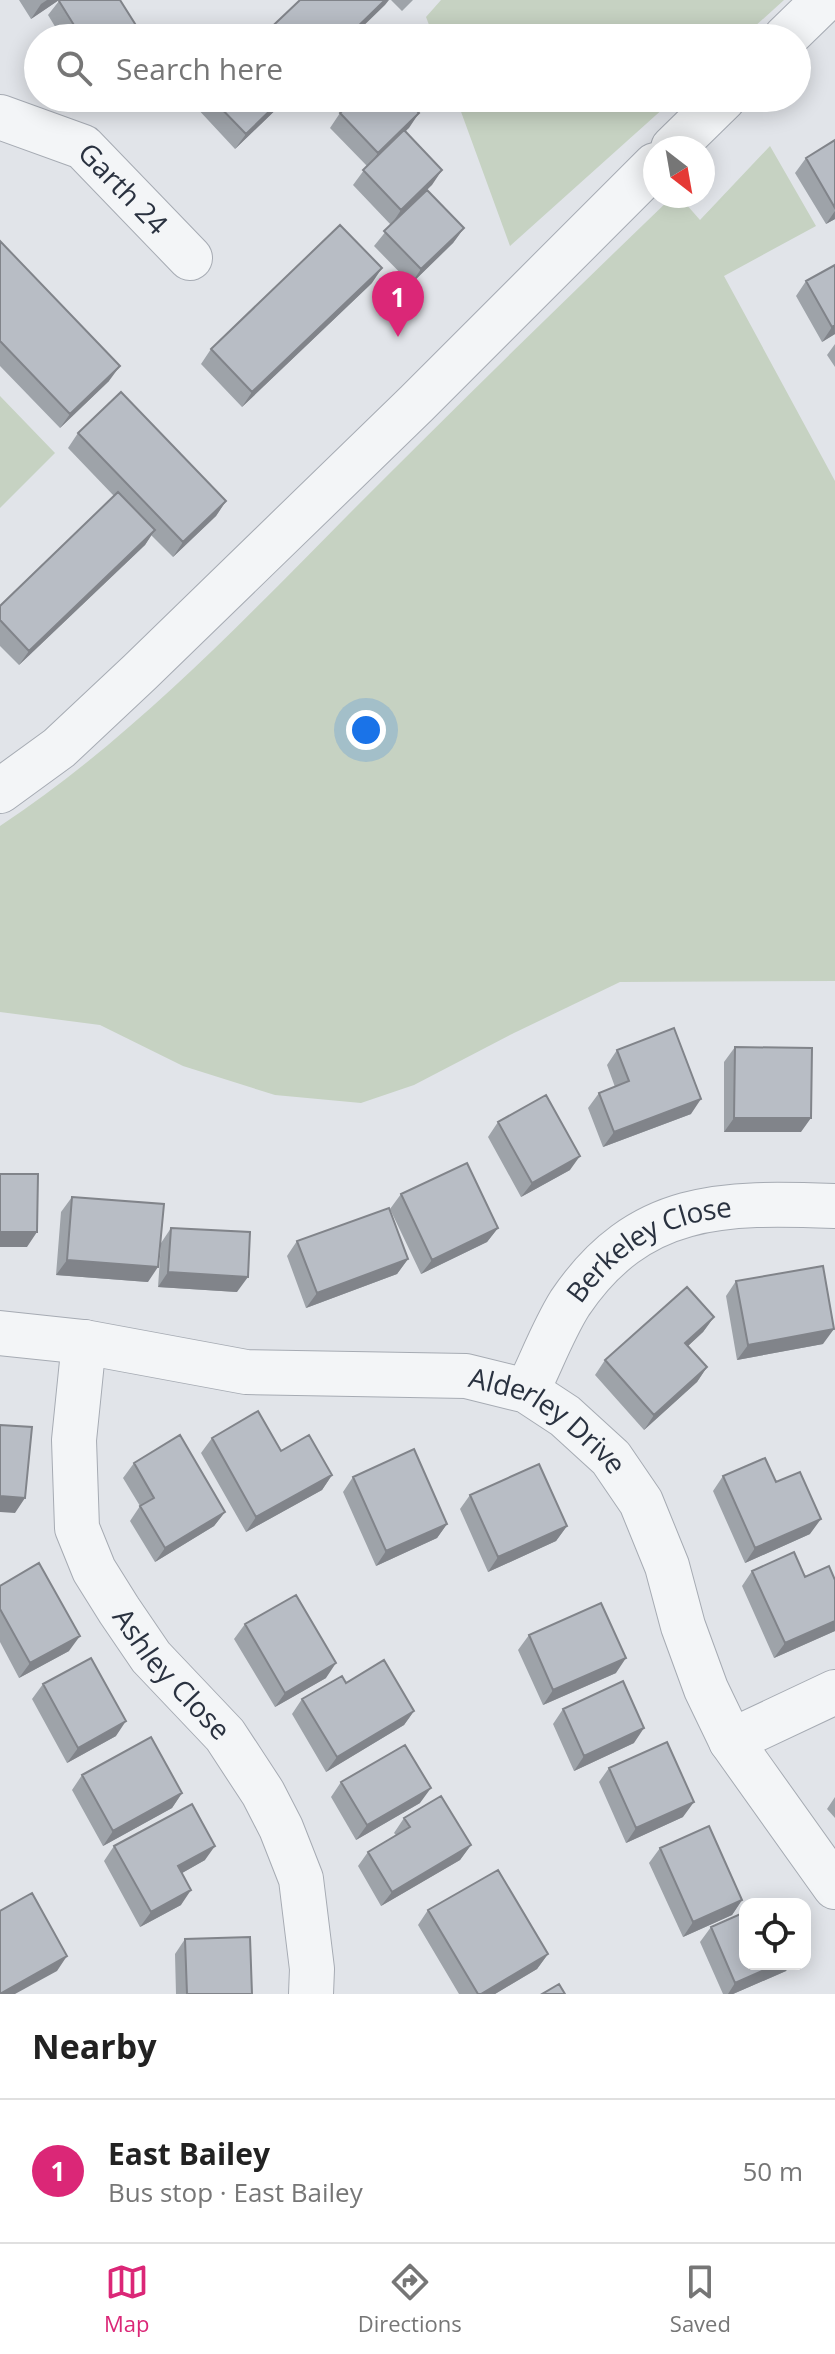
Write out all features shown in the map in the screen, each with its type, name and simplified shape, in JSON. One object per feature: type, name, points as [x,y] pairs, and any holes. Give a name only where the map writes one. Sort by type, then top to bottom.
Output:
[{"type":"street","points":[[799,24],[824,0]]},
{"type":"street","points":[[685,136],[710,112]]},
{"type":"street","name":"Garth 24","points":[[0,117],[83,147],[190,258]]},
{"type":"street","points":[[0,791],[59,748],[140,672],[417,403],[643,177]]},
{"type":"street","name":"Berkeley Close","points":[[527,1391],[569,1305],[607,1257],[642,1233],[687,1213],[753,1203],[835,1206]]},
{"type":"street","name":"Alderley Drive","points":[[0,1333],[84,1342],[246,1372],[466,1376],[527,1391],[565,1416],[611,1458],[641,1502],[667,1566],[683,1626],[706,1689],[731,1741],[835,1887]]},
{"type":"street","name":"Ashley Close","points":[[84,1342],[74,1440],[77,1528],[94,1570],[119,1610],[151,1657],[225,1735],[263,1793],[281,1828],[301,1879],[312,1969],[311,1994]]},
{"type":"street","points":[[731,1741],[835,1692]]},
{"type":"green space","points":[[441,0],[784,0],[757,24],[429,24],[426,17]]},
{"type":"green space","points":[[461,112],[659,112],[510,246]]},
{"type":"green space","points":[[770,146],[816,226],[724,276],[835,481],[835,981],[620,982],[414,1085],[361,1103],[275,1095],[183,1066],[100,1025],[0,1012],[0,826],[94,757],[182,680],[661,208],[690,208],[700,220],[715,208],[715,204]]},
{"type":"green space","points":[[0,396],[55,453],[0,508]]},
{"type":"building","points":[[120,0],[135,24],[73,24],[59,1]]},
{"type":"building","points":[[300,0],[385,0],[360,24],[275,24]]},
{"type":"building","points":[[225,112],[269,112],[246,134]]},
{"type":"building","points":[[418,112],[419,113],[378,153],[340,113]]},
{"type":"building","points":[[404,130],[442,170],[401,210],[363,170]]},
{"type":"building","points":[[835,140],[835,208],[806,158]]},
{"type":"building","points":[[427,190],[464,228],[421,269],[384,231]]},
{"type":"building","points":[[340,225],[382,268],[252,392],[211,349]]},
{"type":"building","points":[[0,241],[120,366],[70,414],[0,341]]},
{"type":"building","points":[[835,265],[835,325],[832,327],[806,281]]},
{"type":"building","points":[[121,392],[226,501],[183,542],[78,433]]},
{"type":"building","points":[[118,492],[155,530],[29,651],[0,620],[0,606]]},
{"type":"building","points":[[674,1028],[701,1099],[614,1132],[599,1093],[629,1081],[617,1050]]},
{"type":"building","points":[[735,1047],[812,1048],[811,1118],[734,1118]]},
{"type":"building","points":[[546,1095],[580,1156],[532,1183],[498,1122]]},
{"type":"building","points":[[467,1163],[498,1228],[432,1260],[401,1194]]},
{"type":"building","points":[[0,1174],[38,1174],[37,1232],[0,1232]]},
{"type":"building","points":[[72,1197],[164,1204],[158,1267],[67,1260]]},
{"type":"building","points":[[389,1208],[408,1259],[317,1293],[297,1241]]},
{"type":"building","points":[[171,1228],[250,1232],[248,1277],[168,1272]]},
{"type":"building","points":[[823,1266],[834,1329],[748,1345],[736,1281]]},
{"type":"building","points":[[687,1287],[714,1317],[685,1343],[707,1367],[654,1415],[605,1360]]},
{"type":"building","points":[[258,1411],[281,1451],[309,1435],[332,1475],[256,1517],[212,1438]]},
{"type":"building","points":[[0,1425],[32,1427],[25,1498],[0,1496]]},
{"type":"building","points":[[180,1435],[225,1512],[165,1548],[140,1506],[154,1498],[134,1463]]},
{"type":"building","points":[[414,1449],[447,1524],[386,1551],[353,1477]]},
{"type":"building","points":[[765,1458],[776,1482],[800,1472],[821,1519],[755,1548],[723,1476]]},
{"type":"building","points":[[539,1464],[567,1526],[498,1557],[470,1495]]},
{"type":"building","points":[[794,1552],[805,1577],[829,1566],[835,1580],[835,1621],[785,1643],[752,1571]]},
{"type":"building","points":[[39,1563],[80,1636],[30,1663],[0,1609],[0,1586]]},
{"type":"building","points":[[296,1595],[336,1663],[285,1693],[245,1624]]},
{"type":"building","points":[[601,1603],[626,1658],[553,1690],[529,1635]]},
{"type":"building","points":[[91,1658],[126,1721],[78,1748],[43,1684]]},
{"type":"building","points":[[384,1660],[414,1711],[337,1757],[302,1699],[342,1676],[346,1683]]},
{"type":"building","points":[[623,1681],[644,1728],[584,1756],[563,1709]]},
{"type":"building","points":[[151,1737],[182,1793],[113,1831],[82,1775]]},
{"type":"building","points":[[667,1742],[694,1802],[636,1828],[609,1768]]},
{"type":"building","points":[[405,1745],[431,1788],[367,1825],[341,1782]]},
{"type":"building","points":[[441,1796],[471,1845],[392,1892],[368,1852],[410,1827],[404,1818]]},
{"type":"building","points":[[192,1804],[215,1846],[178,1866],[191,1890],[151,1912],[114,1846]]},
{"type":"building","points":[[709,1826],[741,1898],[739,1901],[693,1922],[660,1848]]},
{"type":"building","points":[[498,1870],[548,1954],[478,1994],[428,1910]]},
{"type":"building","points":[[32,1893],[67,1956],[0,1994],[0,1911]]},
{"type":"building","points":[[739,1915],[739,1970],[764,1970],[735,1983],[711,1927]]},
{"type":"building","points":[[250,1937],[252,1994],[187,1994],[185,1939]]},
{"type":"building","points":[[559,1984],[565,1994],[542,1994]]},
{"type":"place","name":"East Bailey","points":[[398,337]]}]
